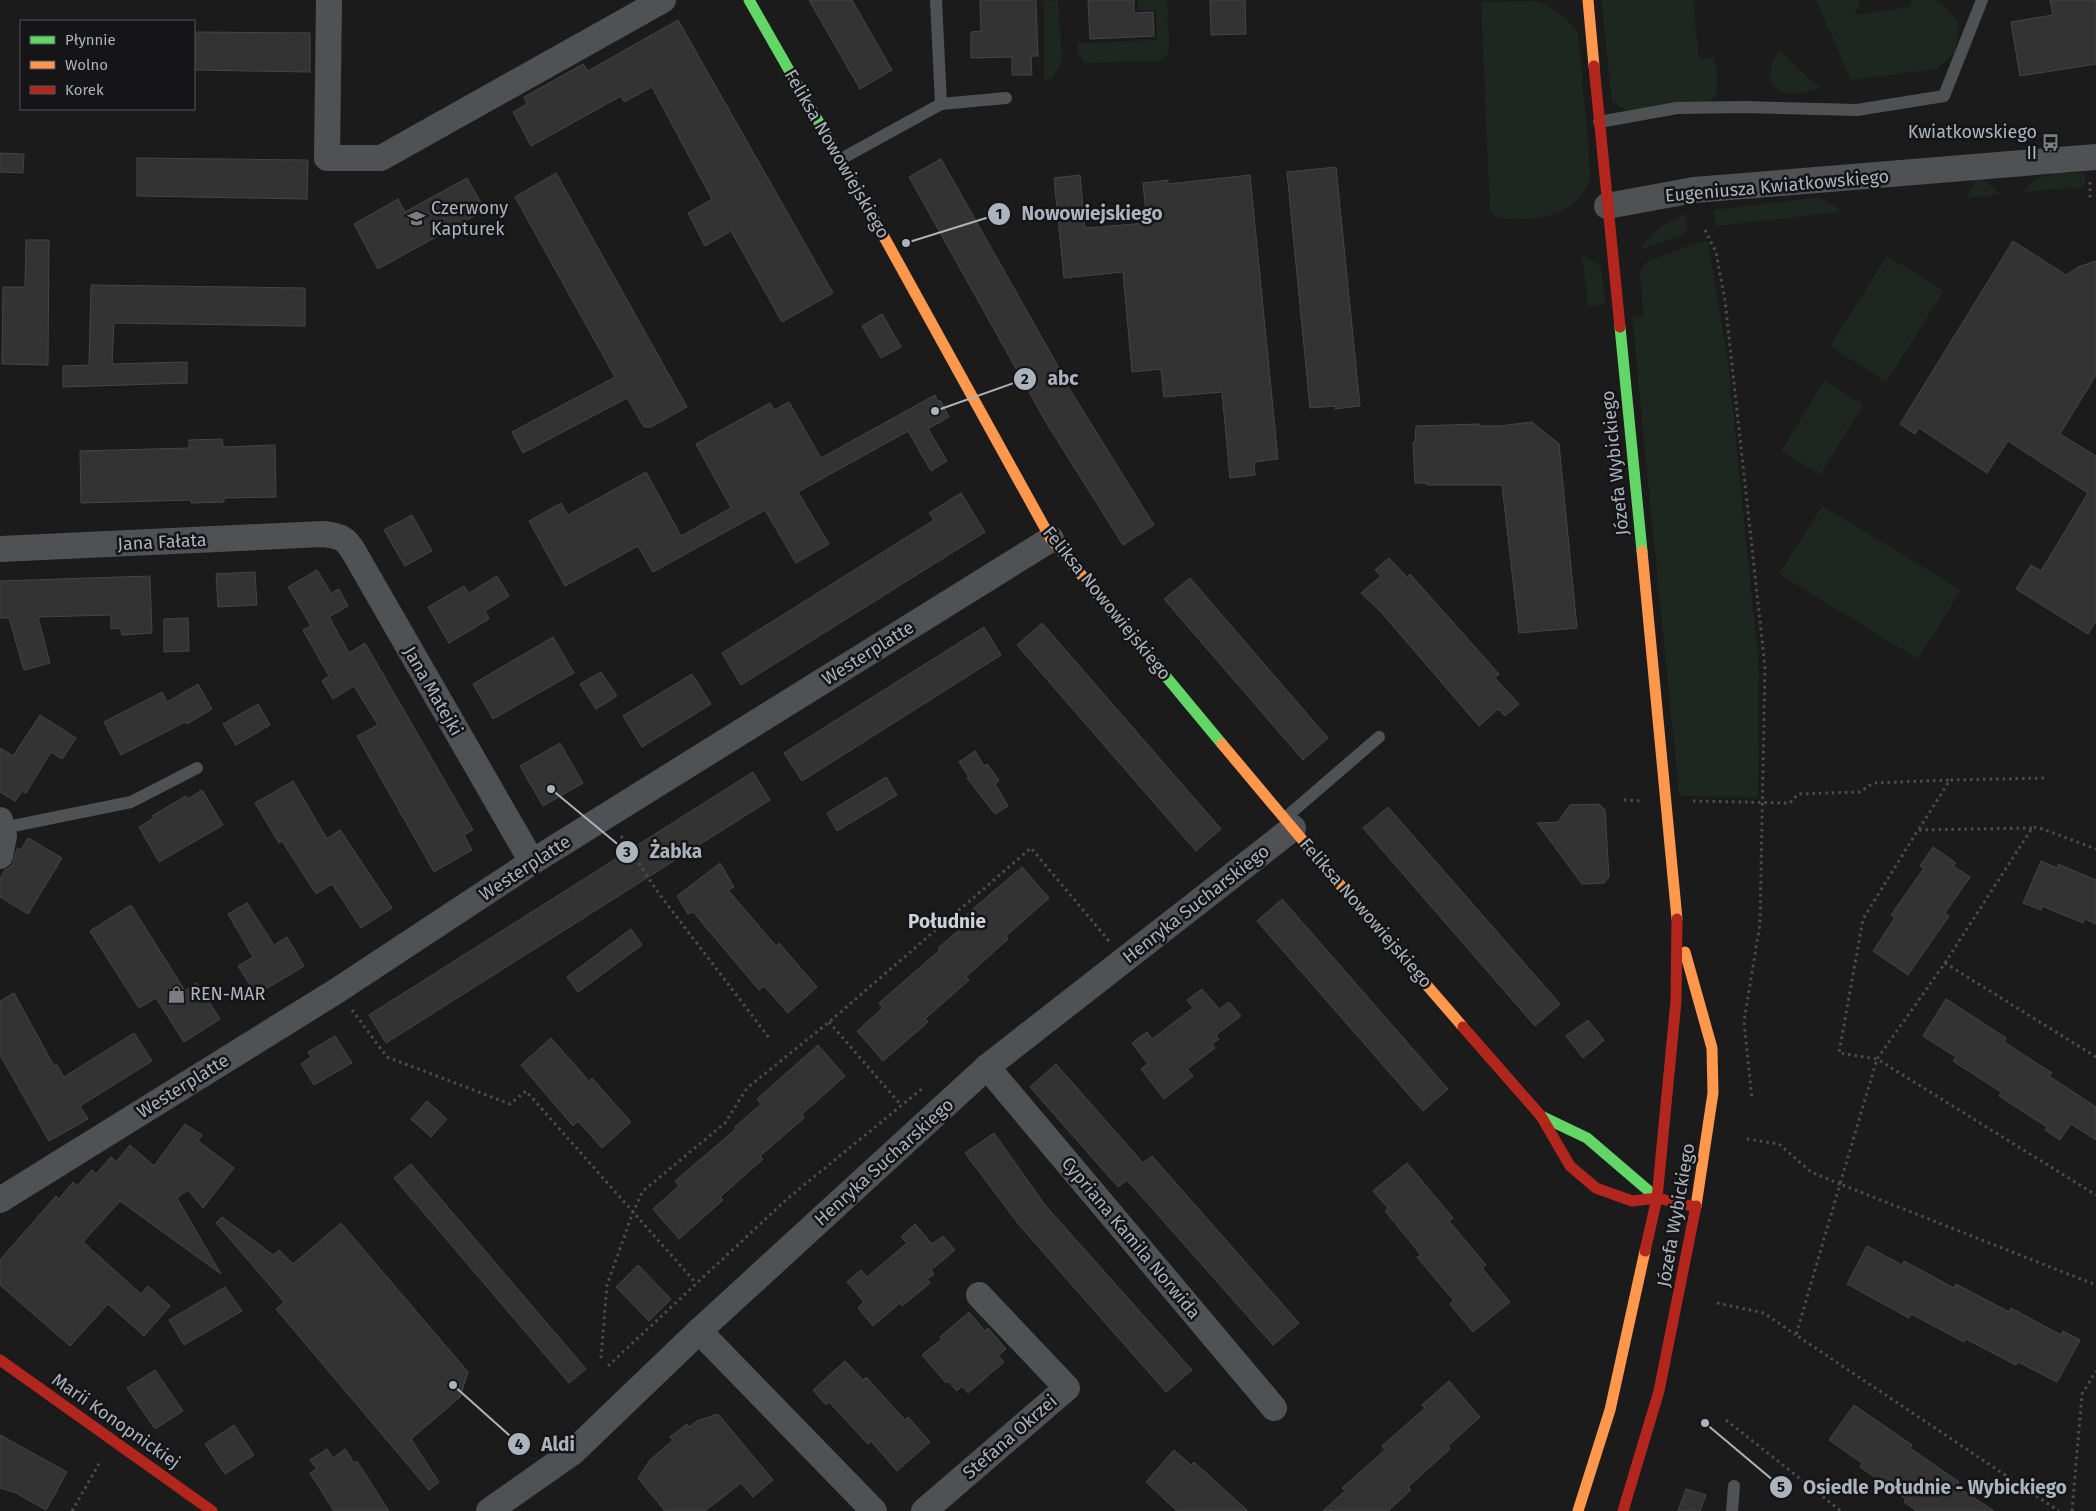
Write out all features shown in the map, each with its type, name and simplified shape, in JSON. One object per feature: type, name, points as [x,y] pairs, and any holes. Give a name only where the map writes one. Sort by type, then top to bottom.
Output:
[{"type":"street","points":[[329,0],[327,158],[380,158],[663,0]]},
{"type":"street","name":"Feliksa Nowowiejskiego","points":[[749,0],[841,158],[1051,539],[1289,823],[1541,1116],[1570,1166],[1596,1188],[1632,1201],[1657,1198],[1696,1207]]},
{"type":"street","name":"Józefa Wybickiego","points":[[1578,1511],[1610,1410],[1657,1198],[1676,1001],[1677,922],[1667,801],[1588,0]]},
{"type":"street","name":"Eugeniusza Kwiatkowskiego","points":[[1607,206],[1694,190],[2096,157]]},
{"type":"street","name":"Jana Fałata","points":[[0,549],[324,534]]},
{"type":"street","name":"Jana Matejki","points":[[324,534],[340,536],[349,544],[532,862]]},
{"type":"street","name":"Westerplatte","points":[[0,1200],[338,990],[532,862],[1051,539]]},
{"type":"street","name":"Henryka Sucharskiego","points":[[489,1511],[573,1452],[699,1331],[987,1067],[1289,823]]},
{"type":"street","points":[[0,856],[4,844],[2,824]]},
{"type":"street","name":"Józefa Wybickiego","points":[[1623,1511],[1659,1392],[1696,1207],[1713,1093],[1712,1048],[1677,922]]},
{"type":"street","name":"Cypriana Kamila Norwida","points":[[987,1067],[1274,1408]]},
{"type":"street","name":"Feliksa Nowowiejskiego","points":[[1541,1116],[1587,1138],[1657,1198]]},
{"type":"street","name":"Stefana Okrzei","points":[[924,1511],[1067,1388],[979,1295]]},
{"type":"street","points":[[699,1331],[874,1511]]},
{"type":"street","name":"Marii Konopnickiej","points":[[0,1360],[212,1511]]},
{"type":"lane","points":[[936,0],[941,104]]},
{"type":"lane","points":[[1599,122],[1677,108],[1745,107],[1857,110],[1944,96],[1982,0]]},
{"type":"lane","points":[[841,158],[941,104],[1006,98]]},
{"type":"lane","points":[[1289,823],[1379,737]]},
{"type":"lane","points":[[2,824],[131,802],[197,768]]},
{"type":"lane","points":[[1732,1511],[1734,1486]]},
{"type":"path","points":[[1705,230],[1716,252],[1725,301],[1764,657],[1760,924],[1744,1021],[1752,1100]]},
{"type":"path","points":[[1624,800],[1790,802],[1798,794],[1860,792],[1873,782],[2045,778]]},
{"type":"path","points":[[1950,780],[1864,919],[1840,1053],[1877,1060],[2096,1195]]},
{"type":"path","points":[[608,816],[657,890],[770,1039]]},
{"type":"path","points":[[1918,830],[2037,827],[2096,849]]},
{"type":"path","points":[[1796,1335],[1877,1060],[1945,963],[2032,828]]},
{"type":"path","points":[[601,1358],[607,1285],[633,1212],[643,1191],[724,1123],[747,1088],[829,1022],[1031,848],[1111,942],[1103,948]]},
{"type":"path","points":[[1945,963],[2096,1057]]},
{"type":"path","points":[[338,990],[387,1056],[510,1104],[526,1091],[696,1283]]},
{"type":"path","points":[[829,1022],[901,1105]]},
{"type":"path","points":[[608,1366],[788,1199],[932,1081]]},
{"type":"path","points":[[1747,1139],[1779,1144],[1811,1172],[2096,1285]]},
{"type":"path","points":[[1717,1303],[1764,1313],[2059,1511]]},
{"type":"path","points":[[2072,1511],[2082,1394],[2096,1370]]},
{"type":"path","points":[[1726,1420],[1841,1511]]},
{"type":"path","points":[[72,1511],[112,1440]]},
{"type":"shaded area","points":[[1058,0],[1062,61],[1053,77],[1044,82],[1044,1]]},
{"type":"shaded area","points":[[1138,0],[1167,0],[1169,49],[1167,56],[1159,61],[1083,62],[1078,51],[1078,43],[1157,40],[1156,10],[1138,10]]},
{"type":"shaded area","points":[[1601,0],[1693,0],[1699,59],[1714,57],[1718,81],[1716,92],[1710,102],[1633,115],[1612,101]]},
{"type":"shaded area","points":[[1816,0],[1860,0],[1859,8],[1855,10],[1856,15],[1910,7],[1912,0],[1934,0],[1942,3],[1957,20],[1959,30],[1955,52],[1937,69],[1851,80]]},
{"type":"shaded area","points":[[1537,1],[1560,14],[1578,32],[1591,178],[1579,198],[1562,210],[1530,219],[1506,219],[1496,216],[1490,210],[1481,2]]},
{"type":"shaded area","points":[[1780,51],[1820,88],[1789,93],[1776,88],[1772,83],[1771,70]]},
{"type":"shaded area","points":[[2085,172],[2085,187],[2024,192],[2036,180],[2051,174]]},
{"type":"shaded area","points":[[1976,179],[1982,179],[2001,194],[1967,198]]},
{"type":"shaded area","points":[[1820,197],[1836,207],[1840,212],[1716,226],[1714,210]]},
{"type":"shaded area","points":[[1686,214],[1688,229],[1684,234],[1640,250],[1660,228]]},
{"type":"shaded area","points":[[1708,241],[1728,361],[1759,669],[1758,797],[1679,796],[1632,317],[1643,316],[1640,271],[1646,262],[1690,245]]},
{"type":"shaded area","points":[[1582,254],[1601,267],[1605,305],[1588,306]]},
{"type":"shaded area","points":[[1887,256],[1944,291],[1886,382],[1830,346]]},
{"type":"shaded area","points":[[1824,381],[1863,405],[1820,475],[1781,451]]},
{"type":"shaded area","points":[[1822,506],[1961,590],[1918,659],[1779,574]]},
{"type":"building","points":[[809,0],[852,0],[892,70],[860,89]]},
{"type":"building","points":[[980,0],[1036,0],[1038,56],[1031,56],[1032,75],[1012,75],[1012,57],[971,58],[971,32],[981,31]]},
{"type":"building","points":[[1088,0],[1134,0],[1134,13],[1153,12],[1154,36],[1090,39]]},
{"type":"building","points":[[1210,0],[1245,0],[1246,34],[1211,35]]},
{"type":"building","points":[[2050,0],[2096,0],[2096,64],[2020,76],[2011,22],[2053,15]]},
{"type":"building","points":[[678,20],[833,293],[782,322],[731,231],[705,246],[688,213],[712,199],[652,87],[624,102],[621,96],[531,146],[513,112],[527,104],[524,97],[583,64],[588,71]]},
{"type":"building","points":[[195,32],[310,33],[310,72],[195,70]]},
{"type":"building","points":[[0,153],[24,154],[23,173],[0,172]]},
{"type":"building","points":[[137,158],[308,160],[307,199],[137,196]]},
{"type":"building","points":[[941,159],[1067,385],[1154,525],[1123,545],[1047,424],[909,177]]},
{"type":"building","points":[[1336,167],[1360,406],[1335,409],[1335,406],[1310,408],[1287,172]]},
{"type":"building","points":[[556,173],[687,407],[651,427],[644,427],[627,398],[523,453],[512,432],[615,377],[515,197]]},
{"type":"building","points":[[1080,175],[1085,228],[1147,223],[1143,183],[1168,180],[1168,184],[1250,175],[1278,459],[1254,462],[1255,475],[1230,478],[1222,392],[1164,397],[1161,369],[1132,372],[1123,272],[1064,278],[1054,178]]},
{"type":"building","name":"Czerwony Kapturek","points":[[467,178],[485,210],[378,269],[354,224],[398,199],[405,212]]},
{"type":"building","points":[[26,240],[49,240],[48,365],[2,364],[3,287],[25,287]]},
{"type":"building","points":[[2013,241],[2066,275],[2078,267],[2096,261],[2096,375],[2060,434],[2096,456],[2096,621],[2088,634],[2016,589],[2031,565],[2041,571],[2088,493],[2008,441],[1987,473],[1919,428],[1915,434],[1900,424]]},
{"type":"building","points":[[91,285],[305,288],[305,326],[114,323],[112,364],[187,362],[187,383],[63,387],[63,366],[89,365]]},
{"type":"building","points":[[882,314],[901,347],[881,358],[862,326]]},
{"type":"building","points":[[935,395],[938,402],[940,400],[949,417],[928,429],[947,461],[931,471],[908,431],[798,492],[829,544],[796,563],[765,510],[653,572],[638,546],[565,586],[529,521],[561,503],[568,515],[646,472],[681,536],[731,508],[696,444],[770,403],[774,410],[789,402],[821,458]]},
{"type":"building","points":[[1532,422],[1559,444],[1577,628],[1519,633],[1502,485],[1426,485],[1426,483],[1415,483],[1413,442],[1415,442],[1416,426],[1479,424],[1480,426],[1500,426]]},
{"type":"building","points":[[222,439],[223,447],[275,445],[276,497],[224,498],[224,502],[191,503],[191,500],[81,503],[80,451],[189,448],[189,440]]},
{"type":"building","points":[[961,493],[985,532],[741,685],[722,653],[934,520],[929,513]]},
{"type":"building","points":[[412,515],[432,551],[405,566],[384,530]]},
{"type":"building","points":[[1389,558],[1407,577],[1410,574],[1499,674],[1495,678],[1519,704],[1505,716],[1498,709],[1479,726],[1381,612],[1361,593],[1381,576],[1375,570]]},
{"type":"building","points":[[317,570],[331,593],[339,589],[348,606],[329,617],[349,653],[365,643],[473,830],[464,835],[472,850],[434,872],[357,736],[378,725],[354,686],[333,699],[322,681],[329,676],[303,630],[311,626],[288,587]]},
{"type":"building","points":[[255,572],[257,605],[218,607],[216,574]]},
{"type":"building","points":[[150,576],[152,633],[122,635],[121,628],[111,629],[111,615],[38,617],[50,663],[24,670],[9,618],[0,618],[0,581]]},
{"type":"building","points":[[497,576],[509,596],[485,611],[489,619],[449,643],[428,607],[464,586],[469,593]]},
{"type":"building","points":[[1190,578],[1328,738],[1303,760],[1164,599]]},
{"type":"building","points":[[188,618],[189,651],[164,652],[164,619]]},
{"type":"building","points":[[1042,623],[1221,829],[1196,851],[1017,645]]},
{"type":"building","points":[[984,627],[1001,655],[802,781],[784,753]]},
{"type":"building","points":[[553,637],[574,673],[493,719],[473,684]]},
{"type":"building","points":[[601,672],[617,696],[596,709],[580,684]]},
{"type":"building","points":[[692,674],[711,704],[642,747],[623,716]]},
{"type":"building","points":[[198,684],[212,709],[187,724],[185,722],[121,755],[104,722],[162,692],[167,702]]},
{"type":"building","points":[[258,704],[270,725],[236,745],[223,724]]},
{"type":"building","points":[[40,715],[76,738],[62,759],[51,752],[26,793],[22,791],[15,801],[0,792],[0,748],[13,756]]},
{"type":"building","points":[[560,743],[583,783],[543,806],[520,766]]},
{"type":"building","points":[[975,751],[984,766],[987,764],[999,780],[995,784],[1008,806],[995,814],[967,778],[969,777],[959,762]]},
{"type":"building","points":[[753,772],[770,800],[386,1043],[369,1015]]},
{"type":"building","points":[[886,777],[897,795],[837,831],[827,813]]},
{"type":"building","points":[[293,781],[327,839],[340,830],[392,908],[361,928],[332,884],[316,894],[282,841],[279,843],[255,803]]},
{"type":"building","points":[[202,790],[223,825],[159,862],[139,827],[154,818],[152,816],[186,796],[188,799]]},
{"type":"building","points":[[1599,804],[1605,810],[1609,877],[1604,883],[1582,884],[1537,823],[1558,822],[1570,805]]},
{"type":"building","points":[[1388,807],[1560,1004],[1535,1026],[1363,828]]},
{"type":"building","points":[[28,838],[62,858],[28,914],[0,897],[0,879],[5,870],[12,866],[18,848],[21,850]]},
{"type":"building","points":[[1933,847],[1956,863],[1953,866],[1970,877],[1945,913],[1949,916],[1908,975],[1873,951],[1895,918],[1891,915],[1924,868],[1920,866]]},
{"type":"building","points":[[2041,861],[2057,868],[2058,864],[2096,880],[2096,924],[2085,919],[2083,923],[2042,906],[2041,910],[2023,903]]},
{"type":"building","points":[[720,863],[734,887],[728,890],[776,946],[779,943],[817,987],[788,1013],[764,986],[759,990],[693,912],[688,914],[677,896]]},
{"type":"building","points":[[1022,867],[1049,898],[1006,936],[1008,939],[966,977],[969,980],[925,1019],[928,1022],[883,1061],[857,1031],[883,1008],[879,1003],[940,950],[938,948],[965,925],[960,920]]},
{"type":"building","points":[[1282,899],[1448,1089],[1423,1111],[1257,921]]},
{"type":"building","points":[[247,903],[274,945],[287,937],[304,966],[256,995],[238,966],[253,957],[228,914]]},
{"type":"building","points":[[131,905],[185,991],[197,983],[220,1019],[184,1042],[156,998],[139,1008],[90,931]]},
{"type":"building","points":[[631,929],[642,945],[578,992],[567,977]]},
{"type":"building","points":[[1202,989],[1219,1009],[1229,1002],[1241,1016],[1216,1035],[1219,1039],[1212,1044],[1215,1048],[1187,1069],[1193,1076],[1164,1099],[1141,1069],[1148,1064],[1132,1043],[1147,1032],[1152,1039],[1193,1008],[1187,1000]]},
{"type":"building","points":[[14,993],[54,1066],[57,1065],[64,1077],[134,1033],[152,1061],[80,1106],[88,1119],[49,1141],[0,1055],[0,1001]]},
{"type":"building","points":[[1946,999],[2006,1038],[2004,1042],[2052,1073],[2049,1076],[2096,1107],[2096,1140],[2071,1124],[2060,1140],[2045,1130],[2047,1127],[1999,1096],[2001,1092],[1953,1061],[1956,1057],[1923,1036]]},
{"type":"building","points":[[1588,1020],[1604,1040],[1583,1058],[1566,1036]]},
{"type":"building","points":[[335,1036],[352,1063],[314,1085],[301,1064],[311,1057],[308,1052]]},
{"type":"building","points":[[551,1038],[589,1081],[592,1078],[631,1122],[602,1148],[578,1121],[573,1126],[521,1065]]},
{"type":"building","points":[[818,1045],[845,1076],[802,1114],[804,1118],[760,1156],[763,1159],[720,1197],[723,1200],[679,1239],[653,1209],[679,1186],[675,1181],[736,1129],[735,1127],[761,1104],[757,1099]]},
{"type":"building","points":[[1056,1064],[1143,1163],[1152,1156],[1299,1323],[1273,1345],[1127,1180],[1118,1187],[1030,1087]]},
{"type":"building","points":[[427,1101],[447,1119],[431,1137],[411,1119]]},
{"type":"building","points":[[185,1124],[202,1135],[198,1141],[234,1168],[203,1208],[188,1190],[177,1198],[221,1274],[120,1201],[83,1242],[141,1294],[148,1286],[170,1306],[144,1336],[108,1304],[70,1346],[0,1285],[0,1260],[56,1196],[59,1199],[73,1182],[77,1186],[92,1170],[96,1174],[111,1157],[116,1162],[130,1145],[154,1166]]},
{"type":"building","points":[[994,1133],[1045,1205],[1192,1370],[1166,1392],[1020,1226],[965,1153]]},
{"type":"building","points":[[1407,1163],[1453,1218],[1449,1221],[1486,1265],[1482,1268],[1510,1302],[1473,1332],[1450,1304],[1454,1301],[1417,1257],[1421,1255],[1385,1211],[1388,1208],[1373,1191]]},
{"type":"building","points":[[411,1164],[586,1369],[569,1383],[394,1178]]},
{"type":"building","points":[[222,1217],[273,1255],[279,1250],[293,1264],[341,1223],[468,1372],[460,1397],[411,1439],[439,1482],[429,1490],[276,1309],[284,1302],[216,1223]]},
{"type":"building","points":[[915,1224],[932,1244],[943,1236],[955,1250],[931,1270],[934,1274],[927,1279],[930,1283],[902,1306],[900,1303],[873,1326],[858,1308],[864,1302],[847,1282],[861,1270],[867,1277],[907,1243],[901,1237]]},
{"type":"building","points":[[1867,1246],[1902,1265],[1904,1261],[1954,1288],[1956,1284],[2009,1312],[2011,1308],[2061,1335],[2063,1331],[2080,1340],[2057,1382],[2018,1362],[2016,1365],[1966,1339],[1964,1342],[1911,1314],[1909,1318],[1847,1284]]},
{"type":"building","points":[[638,1265],[671,1299],[649,1321],[616,1287]]},
{"type":"building","points":[[225,1287],[242,1311],[184,1345],[169,1320]]},
{"type":"building","points":[[969,1312],[985,1331],[988,1328],[1006,1349],[998,1355],[1004,1362],[968,1393],[962,1386],[957,1391],[948,1381],[946,1383],[922,1355],[942,1339],[940,1337]]},
{"type":"building","points":[[845,1361],[863,1380],[866,1377],[905,1420],[908,1417],[930,1442],[897,1471],[871,1441],[868,1444],[829,1402],[826,1405],[813,1390]]},
{"type":"building","points":[[155,1370],[183,1411],[155,1429],[127,1388]]},
{"type":"building","points":[[1449,1381],[1480,1417],[1448,1446],[1450,1449],[1408,1487],[1411,1490],[1388,1511],[1323,1511],[1345,1491],[1342,1488],[1385,1450],[1382,1446],[1425,1408],[1422,1405]]},
{"type":"building","points":[[1854,1405],[1912,1445],[1910,1448],[1959,1482],[1956,1486],[1994,1511],[1917,1511],[1904,1502],[1906,1499],[1860,1467],[1862,1463],[1829,1440]]},
{"type":"building","points":[[718,1414],[773,1480],[753,1497],[741,1483],[705,1511],[665,1511],[638,1478],[650,1460],[673,1440],[670,1437],[687,1424],[689,1427],[697,1421]]},
{"type":"building","points":[[234,1425],[254,1455],[225,1474],[205,1444]]},
{"type":"building","points":[[0,1435],[67,1472],[46,1510],[16,1493],[0,1488]]},
{"type":"building","points":[[327,1449],[333,1458],[345,1449],[354,1463],[357,1461],[389,1511],[334,1511],[310,1473],[317,1469],[310,1460]]},
{"type":"building","points":[[1174,1450],[1191,1465],[1194,1462],[1248,1511],[1177,1511],[1146,1482]]},
{"type":"building","points":[[1686,1489],[1706,1495],[1700,1511],[1678,1511]]},
{"type":"traffic: fast","points":[[749,0],[878,226]]},
{"type":"traffic: fast","points":[[1620,327],[1642,551]]},
{"type":"traffic: fast","points":[[1090,585],[1222,744]]},
{"type":"traffic: fast","points":[[1541,1116],[1587,1138],[1657,1198]]},
{"type":"traffic: slow","points":[[1588,0],[1594,66]]},
{"type":"traffic: slow","points":[[878,226],[1051,539],[1090,585]]},
{"type":"traffic: slow","points":[[1642,551],[1677,919]]},
{"type":"traffic: slow","points":[[1222,744],[1463,1027]]},
{"type":"traffic: slow","points":[[1685,952],[1712,1048],[1713,1093],[1696,1206]]},
{"type":"traffic: slow","points":[[1578,1511],[1610,1410],[1645,1251]]},
{"type":"traffic: jam","points":[[1594,66],[1620,327]]},
{"type":"traffic: jam","points":[[1645,1251],[1657,1198],[1676,1001],[1677,919]]},
{"type":"traffic: jam","points":[[1463,1027],[1541,1116],[1570,1166],[1596,1188],[1632,1201],[1657,1198],[1696,1207]]},
{"type":"traffic: jam","points":[[1623,1511],[1659,1391],[1696,1206]]},
{"type":"traffic: jam","points":[[0,1360],[212,1511]]},
{"type":"place","name":"Kwiatkowskiego II","points":[[2051,142]]},
{"type":"place","name":"Czerwony Kapturek","points":[[417,218]]},
{"type":"place","name":"Nowowiejskiego","points":[[906,243]]},
{"type":"place","name":"abc","points":[[935,411]]},
{"type":"place","name":"Żabka","points":[[551,789]]},
{"type":"place","name":"REN-MAR","points":[[176,994]]},
{"type":"place","name":"Aldi","points":[[453,1385]]},
{"type":"place","name":"Osiedle Południe - Wybickiego","points":[[1705,1423]]},
{"type":"district","name":"Południe","points":[[947,921]]}]
